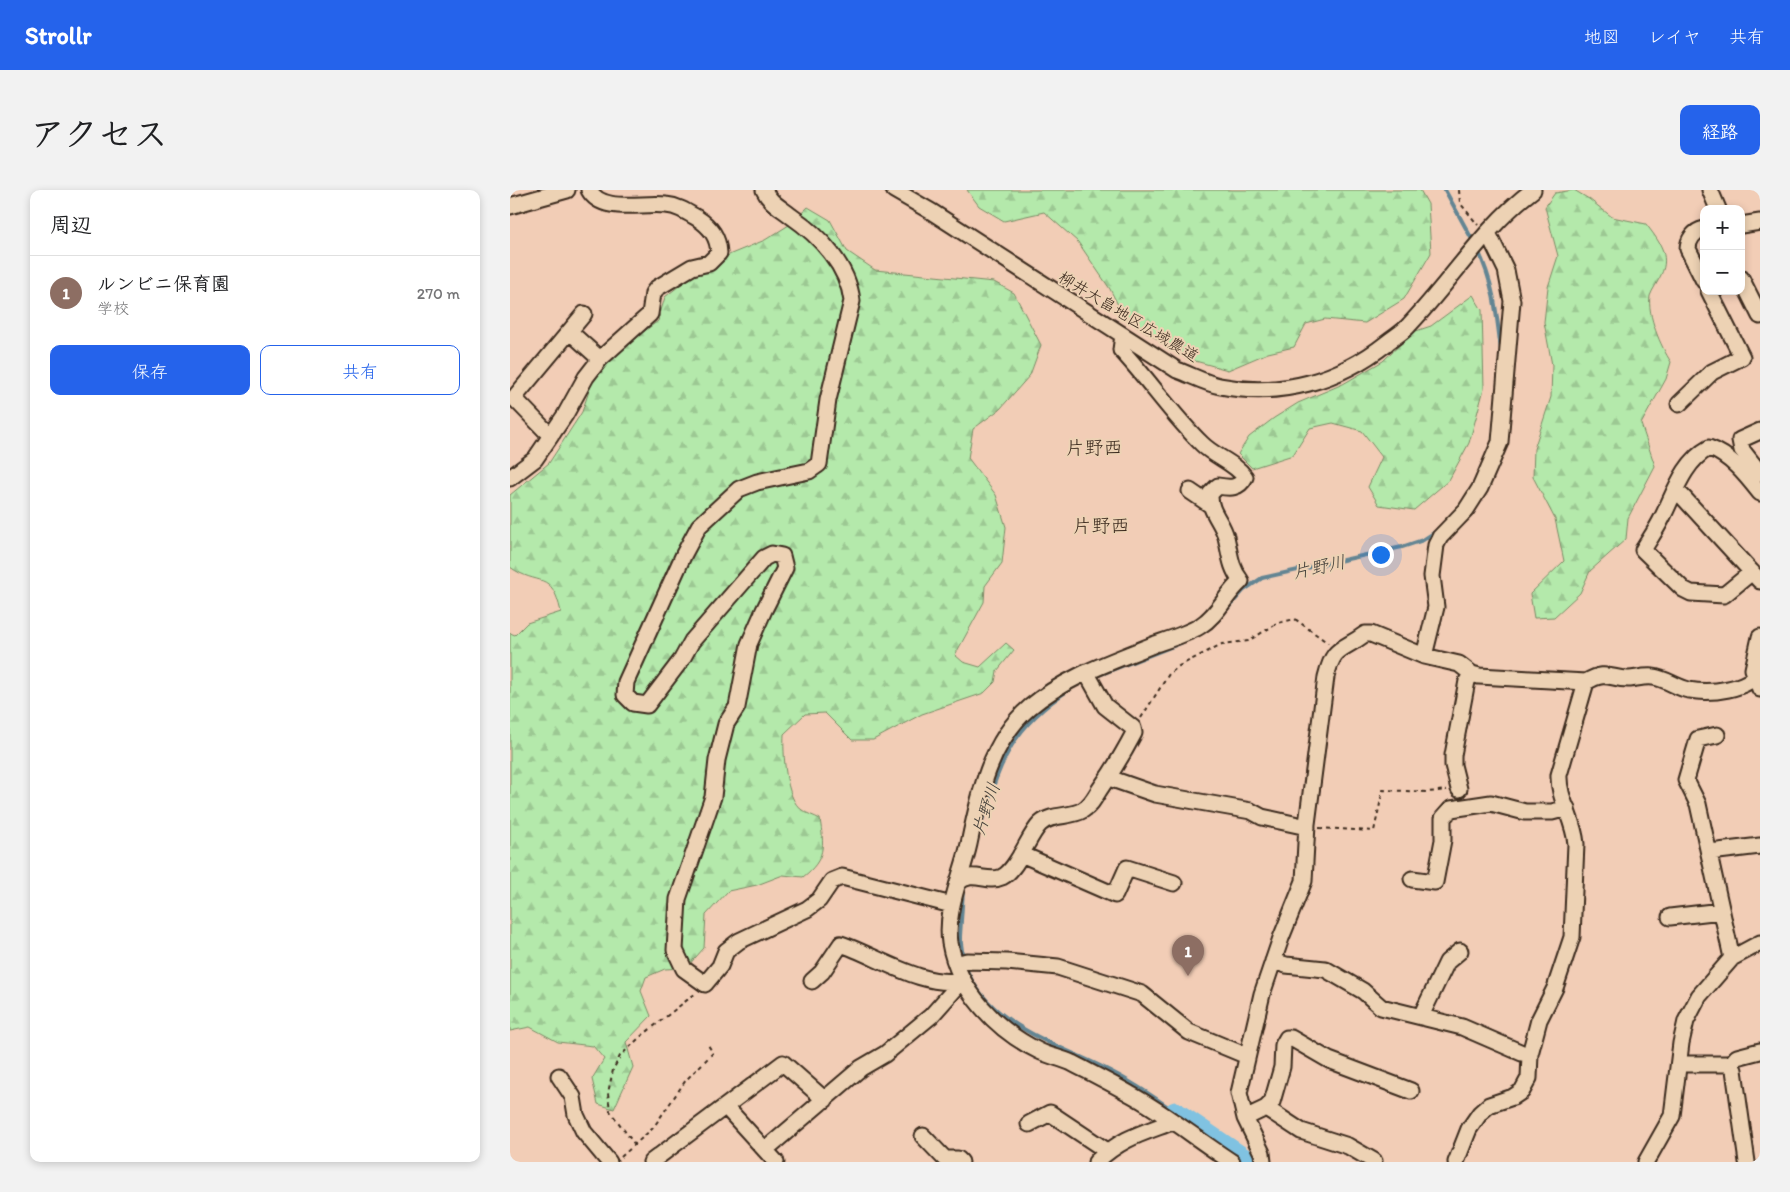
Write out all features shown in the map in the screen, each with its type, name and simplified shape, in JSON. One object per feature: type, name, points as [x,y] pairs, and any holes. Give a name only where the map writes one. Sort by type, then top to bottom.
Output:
[{"type":"street","points":[[510,206],[567,190]]},
{"type":"street","points":[[511,477],[535,459],[553,433],[578,389],[600,359],[650,314],[653,293],[657,288],[692,267],[709,263],[719,253],[718,240],[706,224],[682,208],[665,204],[605,204],[592,196],[589,190]]},
{"type":"street","points":[[764,190],[772,204],[811,231],[845,274],[850,285],[852,302],[828,400],[818,464],[809,470],[757,482],[739,489],[699,526],[684,554],[626,682],[625,695],[634,703],[647,705],[666,682],[692,641],[723,603],[764,558],[772,554],[782,556],[785,568],[749,644],[737,706],[726,724],[717,760],[713,797],[678,899],[674,931],[675,950],[684,969],[705,984],[720,966],[726,952],[739,941],[807,909],[819,900],[832,881],[842,878],[952,905]]},
{"type":"street","name":"柳井大畠地区広域農道","points":[[894,190],[932,212],[1177,370],[1218,386],[1249,390],[1281,390],[1324,380],[1367,359],[1409,326],[1516,202],[1533,190]]},
{"type":"street","points":[[1710,190],[1716,205]]},
{"type":"street","points":[[1745,224],[1760,222]]},
{"type":"street","points":[[1700,231],[1695,233],[1688,244],[1688,249],[1700,273]]},
{"type":"street","points":[[1424,656],[1436,607],[1432,576],[1436,545],[1440,536],[1466,510],[1480,488],[1500,442],[1512,301],[1506,270],[1480,242]]},
{"type":"street","points":[[1745,286],[1760,316]]},
{"type":"street","points":[[1679,404],[1712,372],[1742,357],[1711,295]]},
{"type":"street","points":[[553,433],[545,430],[514,398],[584,314]]},
{"type":"street","points":[[570,332],[600,359]]},
{"type":"street","points":[[1123,335],[1120,350],[1154,392],[1203,446],[1239,469],[1245,477],[1242,483],[1231,488],[1218,486],[1210,494],[1209,504]]},
{"type":"street","points":[[1760,430],[1740,440],[1742,450],[1760,473]]},
{"type":"street","points":[[1674,492],[1682,496],[1756,576],[1724,595],[1691,593],[1683,589],[1642,550],[1674,492],[1695,458],[1709,448],[1720,452],[1726,457],[1760,493]]},
{"type":"street","points":[[1190,491],[1209,504],[1226,536],[1228,554],[1235,573],[1241,581],[1228,594],[1217,612],[1198,627],[1088,676],[1058,686],[1028,709],[998,748],[978,799],[952,905],[949,927],[961,963],[963,980],[983,1009],[1018,1038],[1039,1051],[1069,1062],[1133,1095],[1232,1162]]},
{"type":"street","points":[[1265,1161],[1245,1118],[1239,1093],[1254,1022],[1273,961],[1304,881],[1307,827],[1326,677],[1336,651],[1343,649],[1365,634],[1371,634],[1424,656],[1459,664],[1472,674],[1479,676],[1580,680],[1586,682],[1603,674],[1629,679],[1652,676],[1690,690],[1718,691],[1758,680],[1753,669],[1760,637]]},
{"type":"street","points":[[1459,788],[1453,765],[1453,756],[1467,681],[1472,674]]},
{"type":"street","points":[[958,883],[963,878],[974,875],[995,879],[1003,876],[1021,854],[1039,825],[1047,820],[1084,809],[1092,802],[1109,778],[1134,733],[1133,728],[1105,706],[1088,676]]},
{"type":"street","points":[[1456,1162],[1469,1129],[1480,1113],[1490,1105],[1513,1097],[1522,1091],[1529,1078],[1530,1054],[1539,1020],[1555,988],[1572,937],[1575,830],[1558,789],[1559,774],[1586,682]]},
{"type":"street","points":[[1717,735],[1698,739],[1686,780],[1698,804],[1732,958]]},
{"type":"street","points":[[1109,778],[1154,794],[1251,811],[1262,816],[1307,827]]},
{"type":"street","points":[[1412,879],[1435,882],[1443,840],[1442,818],[1451,809],[1491,803],[1525,812],[1552,812],[1567,808]]},
{"type":"street","points":[[1710,852],[1760,846]]},
{"type":"street","points":[[1021,854],[1115,895],[1127,868],[1174,883]]},
{"type":"street","points":[[1670,918],[1721,911]]},
{"type":"street","points":[[1646,1162],[1672,1116],[1686,1022],[1699,996],[1732,958],[1760,943]]},
{"type":"street","points":[[812,981],[822,972],[841,944],[932,980],[952,982],[963,980]]},
{"type":"street","points":[[1421,1016],[1447,962],[1460,951]]},
{"type":"street","points":[[1273,961],[1286,965],[1325,969],[1363,992],[1381,1007],[1462,1026],[1522,1053],[1530,1054]]},
{"type":"street","points":[[961,963],[1007,962],[1058,968],[1142,994],[1189,1032],[1247,1056]]},
{"type":"street","points":[[765,1150],[861,1068],[885,1054],[931,1016],[963,980]]},
{"type":"street","points":[[1245,1118],[1266,1108],[1272,1102],[1275,1087],[1281,1076],[1283,1045],[1287,1038],[1291,1038],[1330,1060],[1353,1070],[1411,1090]]},
{"type":"street","points":[[1679,1064],[1731,1064],[1737,1057],[1760,1051]]},
{"type":"street","points":[[651,1162],[783,1063],[825,1100]]},
{"type":"street","points":[[1731,1064],[1734,1070],[1746,1162]]},
{"type":"street","points":[[559,1076],[572,1096],[576,1115],[584,1132],[609,1162]]},
{"type":"street","points":[[726,1107],[776,1162]]},
{"type":"street","points":[[1266,1108],[1301,1131],[1348,1146],[1374,1161]]},
{"type":"street","points":[[1029,1124],[1050,1113],[1107,1151]]},
{"type":"street","points":[[1096,1162],[1107,1151],[1141,1132],[1172,1122]]},
{"type":"street","points":[[923,1136],[945,1159],[958,1159],[961,1162]]},
{"type":"path","points":[[1459,190],[1460,203],[1480,242]]},
{"type":"path","points":[[1133,728],[1169,674],[1185,663],[1222,644],[1248,641],[1278,623],[1295,619],[1322,638],[1336,651]]},
{"type":"path","points":[[1307,827],[1374,831],[1383,790],[1428,792],[1459,788]]},
{"type":"path","points":[[635,1145],[610,1111],[608,1093],[613,1070],[620,1056],[638,1038],[668,1016],[705,984]]},
{"type":"path","points":[[616,1162],[653,1128],[686,1080],[713,1053],[708,1044]]},
{"type":"green space","points":[[967,190],[1420,190],[1428,204],[1431,253],[1404,299],[1365,323],[1325,319],[1306,324],[1294,347],[1268,353],[1228,370],[1188,359],[1124,317],[1110,289],[1078,242],[1044,212],[1004,221],[979,206]]},
{"type":"green space","points":[[1574,190],[1612,217],[1646,224],[1659,242],[1664,254],[1664,268],[1650,296],[1650,304],[1656,330],[1671,362],[1666,379],[1641,424],[1655,466],[1628,518],[1626,539],[1590,571],[1580,593],[1554,617],[1534,618],[1530,594],[1564,561],[1555,519],[1533,477],[1534,449],[1551,397],[1552,365],[1544,322],[1548,287],[1558,256],[1545,207],[1555,193]]},
{"type":"green space","points":[[808,207],[830,220],[847,251],[875,270],[994,282],[1014,293],[1041,345],[1030,375],[1000,409],[973,429],[968,458],[996,495],[1006,527],[1002,563],[985,586],[984,602],[955,655],[963,662],[980,667],[1006,643],[1014,650],[997,671],[995,682],[984,693],[922,714],[873,740],[852,740],[825,713],[805,714],[784,734],[786,775],[792,796],[802,810],[820,819],[822,851],[820,858],[803,877],[783,875],[757,885],[728,891],[706,915],[704,948],[686,968],[665,969],[646,977],[641,991],[651,1016],[626,1042],[633,1067],[614,1109],[598,1104],[592,1079],[604,1059],[593,1046],[558,1042],[530,1027],[510,1031],[510,633],[515,635],[527,623],[561,612],[553,589],[548,584],[510,567],[510,495],[549,463],[582,412],[592,382],[612,355],[658,321],[665,297],[693,275],[731,254],[765,240],[789,225]]},
{"type":"green space","points":[[1473,295],[1482,310],[1484,389],[1469,443],[1449,480],[1414,510],[1379,505],[1368,487],[1382,457],[1362,431],[1333,423],[1310,428],[1293,455],[1252,468],[1238,454],[1249,437],[1274,418],[1298,403],[1343,384],[1383,361],[1413,332],[1431,326]]},
{"type":"waterway","name":"片野川","points":[[1445,190],[1474,243]]},
{"type":"waterway","name":"片野川","points":[[1477,249],[1491,287],[1501,351]]},
{"type":"waterway","name":"片野川","points":[[1221,616],[1244,590],[1262,578],[1402,547],[1423,540],[1437,531]]},
{"type":"waterway","name":"片野川","points":[[1094,677],[1181,643]]},
{"type":"waterway","name":"片野川","points":[[980,827],[994,783],[1010,748],[1033,718],[1070,689]]},
{"type":"waterway","name":"片野川","points":[[963,890],[960,936],[963,958]]},
{"type":"waterway","name":"片野川","points":[[965,965],[975,985],[988,1002],[1023,1029],[1123,1078],[1175,1112]]},
{"type":"waterway","name":"片野川","points":[[1175,1112],[1249,1162]]},
{"type":"place","name":"ルンビニ保育園","points":[[1188,976]]},
{"type":"district","name":"片野西","points":[[1094,447]]},
{"type":"district","name":"片野西","points":[[1101,525]]}]
